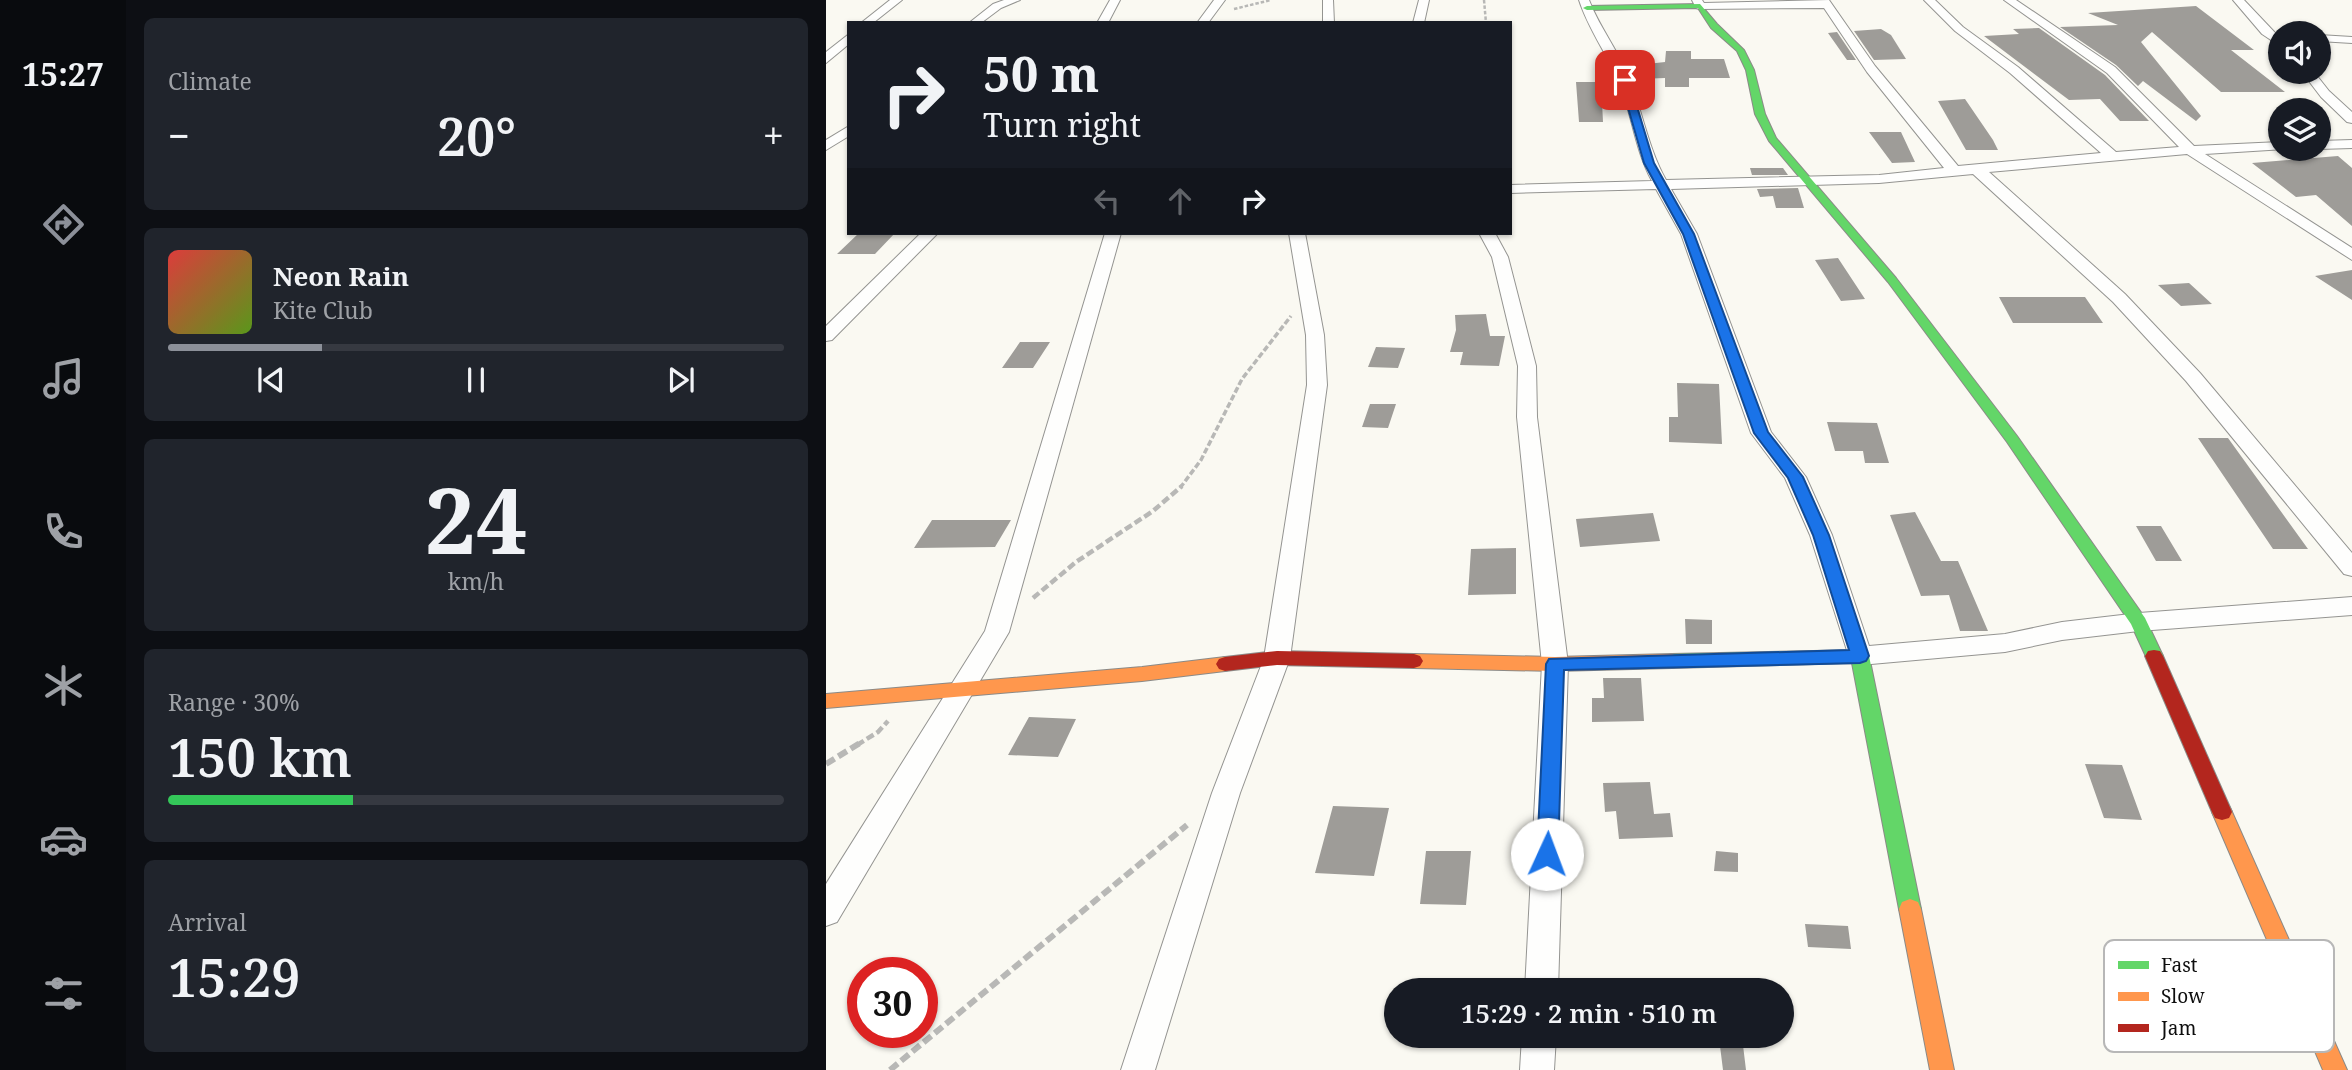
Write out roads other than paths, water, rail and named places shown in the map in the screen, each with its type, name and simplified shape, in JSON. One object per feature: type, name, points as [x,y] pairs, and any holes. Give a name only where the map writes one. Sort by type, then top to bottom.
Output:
[{"type":"street","points":[[869,21],[897,0]]},
{"type":"street","points":[[977,21],[998,6],[1015,0]]},
{"type":"street","points":[[1103,21],[1115,0]]},
{"type":"street","points":[[1204,21],[1220,0]]},
{"type":"street","points":[[1328,0],[1329,21]]},
{"type":"street","points":[[1419,21],[1424,0]]},
{"type":"street","points":[[1929,0],[1959,29],[2014,70],[2113,156]]},
{"type":"street","points":[[2009,0],[2111,70],[2190,150],[2352,256]]},
{"type":"street","points":[[2238,0],[2268,34]]},
{"type":"street","points":[[1698,3],[1714,26],[1740,50],[1750,70],[1760,114],[1772,139],[1892,280],[2012,439],[2139,622],[2278,940]]},
{"type":"street","points":[[1942,1070],[1860,656],[1821,535],[1795,477],[1761,433],[1689,234],[1649,163],[1625,80],[1591,20],[1585,4],[1826,3],[1871,69],[1954,171]]},
{"type":"street","points":[[826,59],[847,39]]},
{"type":"street","points":[[2331,39],[2352,40]]},
{"type":"street","points":[[2317,84],[2352,119]]},
{"type":"street","points":[[826,146],[847,131]]},
{"type":"street","points":[[2331,145],[2352,144]]},
{"type":"street","points":[[1512,189],[1879,179],[2113,156],[2268,147]]},
{"type":"street","points":[[1978,170],[2119,298],[2193,377],[2352,568]]},
{"type":"street","points":[[826,336],[928,235]]},
{"type":"street","points":[[826,912],[997,632],[1112,235]]},
{"type":"street","points":[[1138,1070],[1226,793],[1276,658],[1317,385],[1315,335],[1297,235]]},
{"type":"street","points":[[1488,235],[1500,257],[1527,366],[1527,417],[1555,664],[1542,978]]},
{"type":"street","points":[[826,701],[1142,674],[1276,658],[1555,664],[1860,656],[2005,643],[2062,631],[2139,622],[2352,606]]},
{"type":"street","points":[[1537,1070],[1538,1048]]},
{"type":"street","points":[[2327,1052],[2335,1070]]}]
